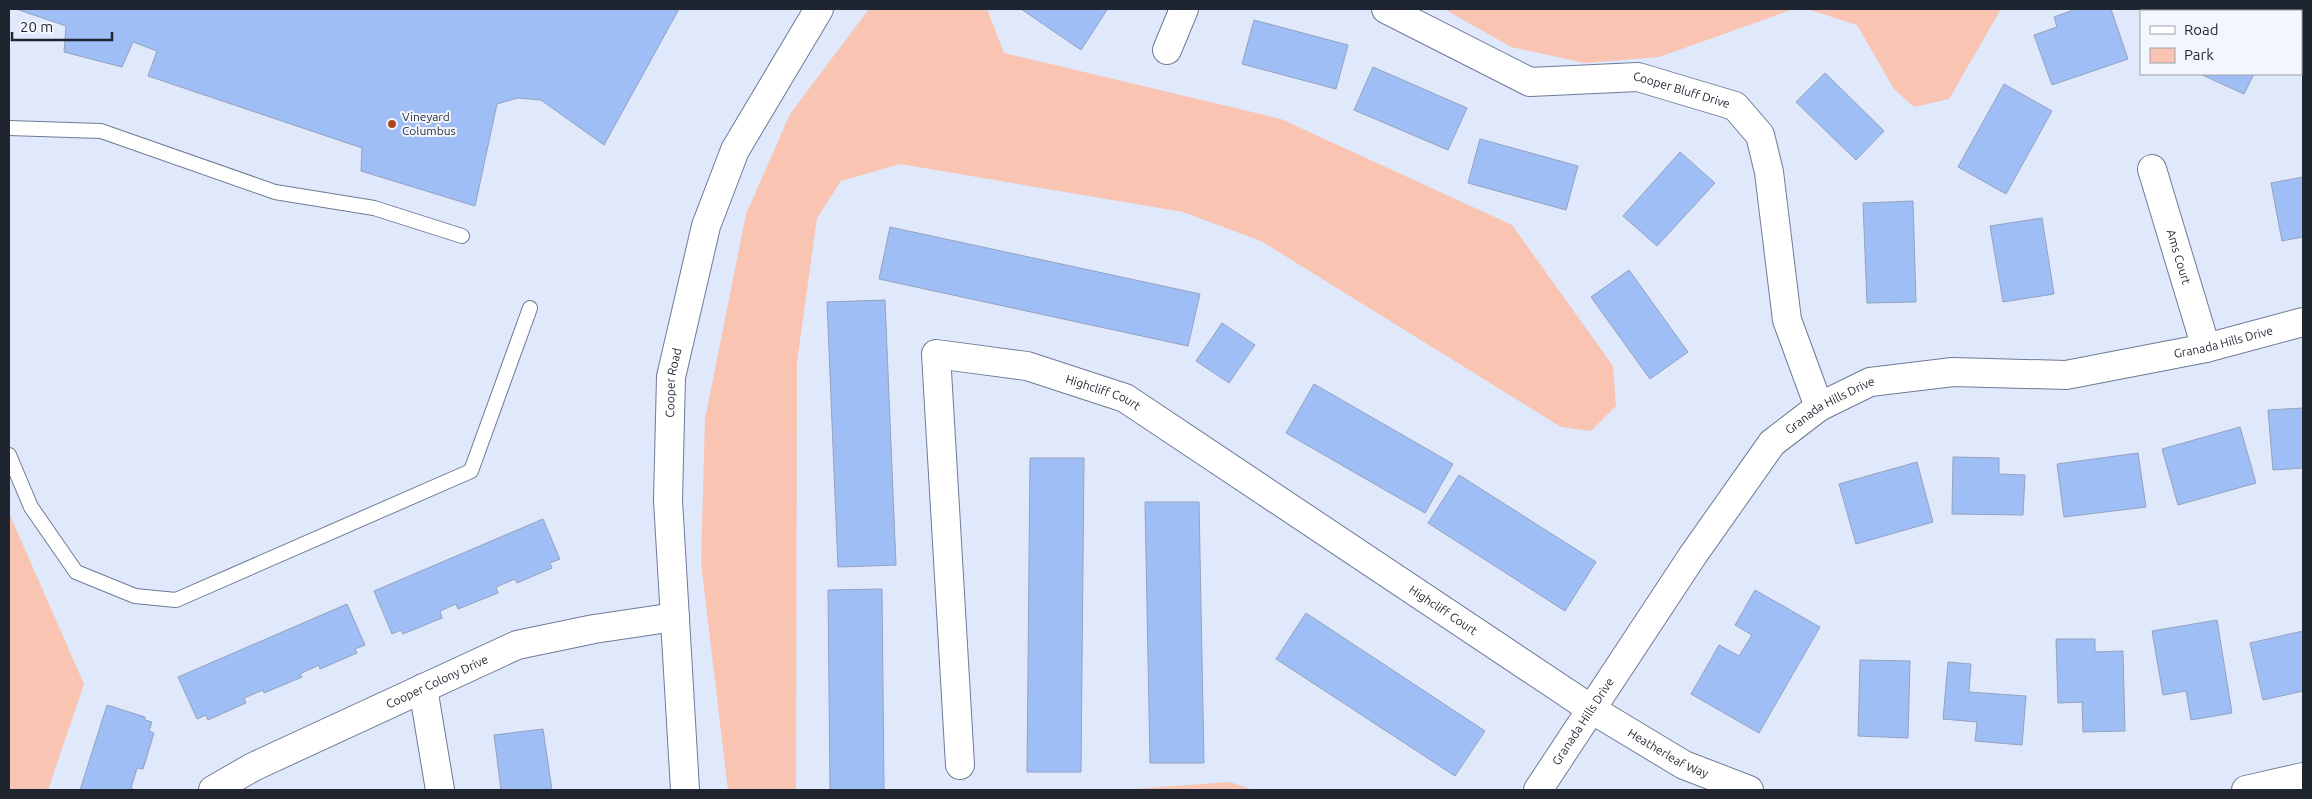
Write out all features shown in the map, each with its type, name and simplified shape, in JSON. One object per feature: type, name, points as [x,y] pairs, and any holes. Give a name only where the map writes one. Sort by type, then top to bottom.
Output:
[{"type":"street","name":"Cooper Road","points":[[685,790],[668,500],[671,377],[706,226],[735,150],[819,9]]},
{"type":"street","points":[[1167,50],[1184,9]]},
{"type":"street","name":"Cooper Bluff Drive","points":[[1386,9],[1530,82],[1638,77],[1735,106],[1760,135],[1769,172],[1787,320],[1819,408]]},
{"type":"street","name":"Ams Court","points":[[2152,168],[2206,348]]},
{"type":"street","name":"Granada Hills Drive","points":[[1538,790],[1693,554],[1772,443],[1819,408],[1870,382],[1954,372],[2066,375],[2206,348],[2303,322]]},
{"type":"street","name":"Highcliff Court","points":[[960,764],[936,354],[1027,366],[1125,398],[1591,709]]},
{"type":"street","name":"Cooper Colony Drive","points":[[213,790],[252,767],[517,645],[594,629],[675,617]]},
{"type":"street","points":[[424,688],[440,790]]},
{"type":"street","name":"Heatherleaf Way","points":[[1591,709],[1684,764],[1749,790]]},
{"type":"street","points":[[2246,790],[2303,777]]},
{"type":"lane","points":[[9,128],[101,131],[186,159],[275,192],[374,208],[462,236]]},
{"type":"lane","points":[[9,456],[31,508],[76,572],[135,596],[176,600],[471,471],[530,308]]},
{"type":"green space","points":[[869,9],[987,9],[1004,53],[1281,119],[1512,225],[1613,366],[1616,406],[1591,431],[1561,427],[1261,241],[1183,212],[900,164],[841,181],[817,218],[797,362],[796,790],[728,790],[701,563],[705,419],[746,214],[790,114]]},
{"type":"green space","points":[[1444,9],[1794,9],[1659,57],[1585,63],[1511,47]]},
{"type":"green space","points":[[1807,9],[2001,9],[1949,99],[1914,107],[1894,89],[1857,25]]},
{"type":"green space","points":[[9,513],[84,684],[48,790],[9,790]]},
{"type":"green space","points":[[1230,782],[1253,790],[1118,790]]},
{"type":"building","name":"Vineyard Columbus","points":[[16,9],[679,9],[604,145],[541,100],[518,98],[497,104],[475,206],[361,171],[362,148],[148,76],[157,51],[133,42],[122,67],[64,52],[66,26]]},
{"type":"building","points":[[1021,9],[1106,9],[1107,10],[1081,50]]},
{"type":"building","points":[[2076,9],[2111,9],[2128,59],[2052,85],[2034,35],[2057,27],[2054,17]]},
{"type":"building","points":[[1254,20],[1348,45],[1336,89],[1242,64]]},
{"type":"building","points":[[1373,67],[1467,108],[1448,150],[1354,110]]},
{"type":"building","points":[[1825,73],[1884,131],[1856,160],[1796,102]]},
{"type":"building","points":[[2202,75],[2254,75],[2244,94]]},
{"type":"building","points":[[2004,84],[2052,111],[2006,194],[1958,167]]},
{"type":"building","points":[[1480,139],[1578,166],[1566,210],[1468,183]]},
{"type":"building","points":[[1680,152],[1715,183],[1657,246],[1623,216]]},
{"type":"building","points":[[2303,177],[2303,237],[2282,241],[2271,183]]},
{"type":"building","points":[[1913,201],[1916,302],[1867,303],[1863,203]]},
{"type":"building","points":[[2042,218],[2054,294],[2003,302],[1990,226]]},
{"type":"building","points":[[890,227],[1200,294],[1188,346],[879,279]]},
{"type":"building","points":[[1629,270],[1688,352],[1650,379],[1591,297]]},
{"type":"building","points":[[885,300],[896,565],[838,567],[827,302]]},
{"type":"building","points":[[1222,323],[1255,345],[1229,383],[1196,361]]},
{"type":"building","points":[[1314,384],[1453,464],[1425,513],[1286,433]]},
{"type":"building","points":[[2303,408],[2303,468],[2273,470],[2268,410]]},
{"type":"building","points":[[2240,427],[2256,483],[2178,505],[2162,449]]},
{"type":"building","points":[[2138,453],[2146,507],[2064,517],[2057,464]]},
{"type":"building","points":[[1953,457],[1999,458],[1999,474],[2025,475],[2023,515],[1952,514]]},
{"type":"building","points":[[1030,458],[1084,458],[1081,772],[1027,772]]},
{"type":"building","points":[[1917,462],[1933,522],[1856,544],[1839,484]]},
{"type":"building","points":[[1459,475],[1596,562],[1565,611],[1428,523]]},
{"type":"building","points":[[1145,502],[1199,502],[1204,763],[1150,763]]},
{"type":"building","points":[[543,519],[560,559],[550,563],[552,568],[517,583],[515,579],[496,587],[498,593],[458,609],[456,604],[440,611],[442,618],[403,634],[401,630],[392,634],[374,591]]},
{"type":"building","points":[[882,589],[884,790],[830,790],[828,590]]},
{"type":"building","points":[[1755,590],[1820,627],[1759,733],[1691,694],[1719,645],[1739,656],[1752,635],[1735,625]]},
{"type":"building","points":[[347,604],[365,645],[355,649],[357,653],[320,669],[319,665],[300,674],[302,677],[264,693],[263,690],[244,698],[246,703],[208,720],[206,715],[197,719],[178,677]]},
{"type":"building","points":[[1306,613],[1485,731],[1455,776],[1276,659]]},
{"type":"building","points":[[2217,620],[2232,713],[2191,720],[2186,691],[2163,695],[2152,631]]},
{"type":"building","points":[[2303,631],[2303,691],[2263,700],[2250,643]]},
{"type":"building","points":[[2056,639],[2095,639],[2095,652],[2123,651],[2125,731],[2083,732],[2082,702],[2058,703]]},
{"type":"building","points":[[1860,660],[1910,661],[1908,738],[1858,736]]},
{"type":"building","points":[[1948,662],[1971,664],[1969,692],[2026,696],[2022,745],[1975,741],[1977,722],[1943,719]]},
{"type":"building","points":[[107,705],[145,717],[145,720],[152,722],[149,731],[154,733],[143,769],[137,768],[131,788],[135,790],[80,790]]},
{"type":"building","points":[[543,729],[552,790],[501,790],[494,735]]},
{"type":"place","name":"Vineyard Columbus","points":[[392,124]]}]
